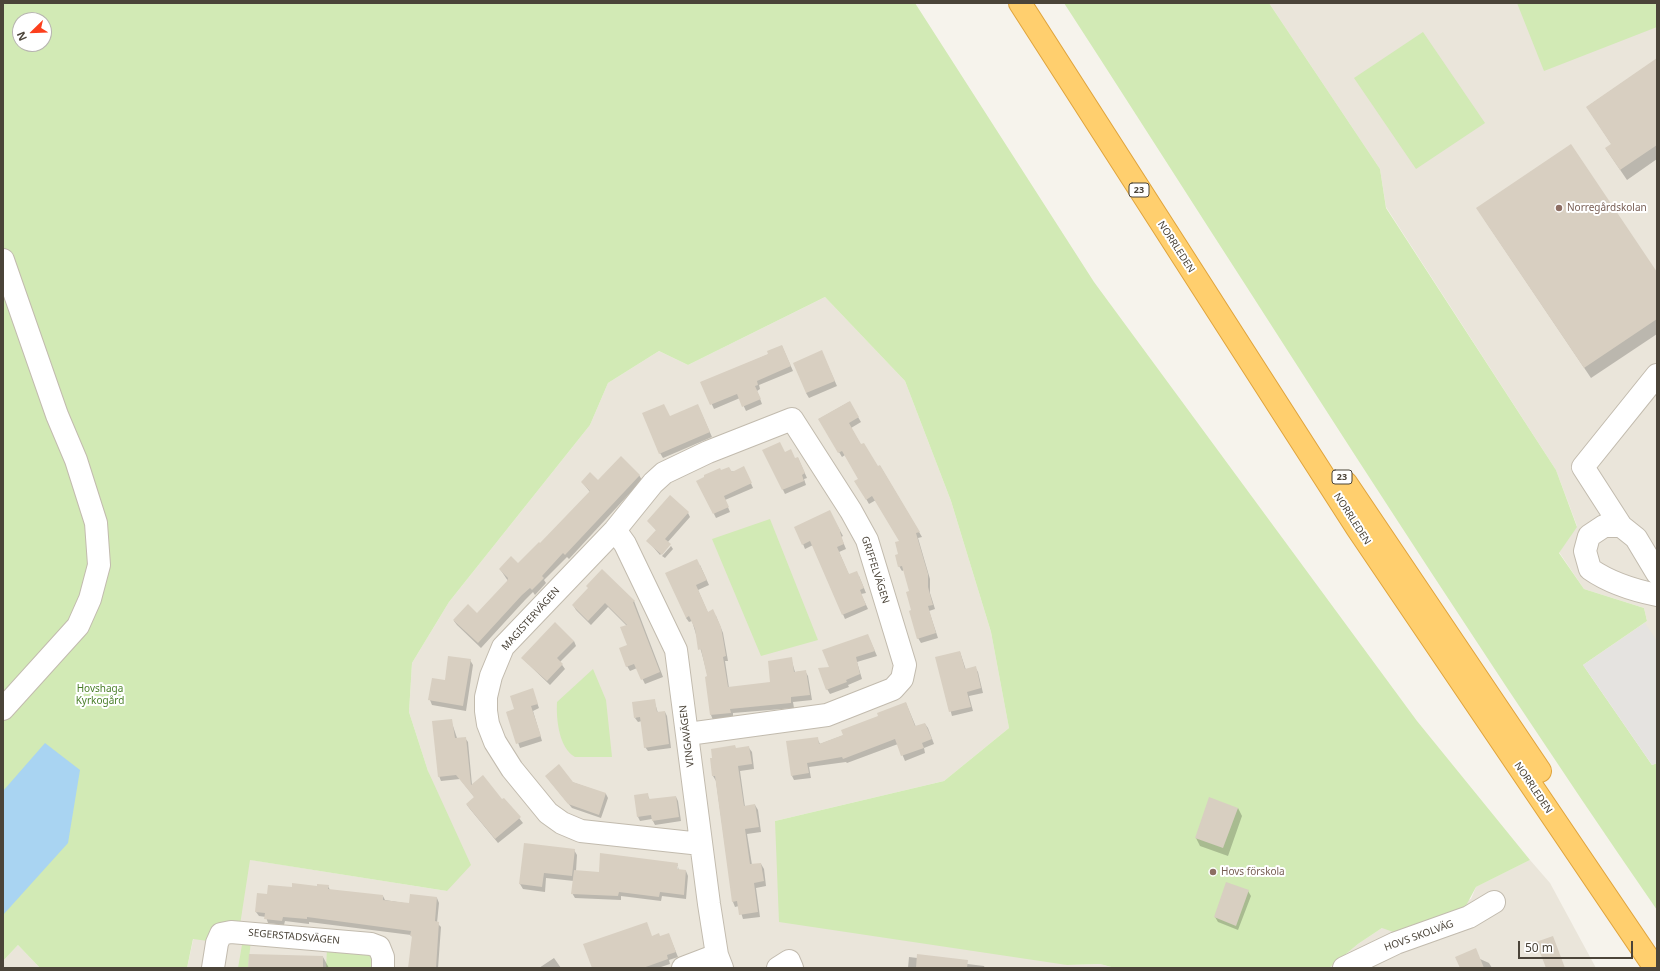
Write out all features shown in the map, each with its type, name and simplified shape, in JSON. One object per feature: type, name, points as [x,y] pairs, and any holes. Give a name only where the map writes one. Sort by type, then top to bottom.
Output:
[{"type":"highway","name":"NORRLEDEN","points":[[1020,3],[1357,528],[1655,968]]},
{"type":"highway","name":"NORRLEDEN","points":[[1038,3],[1146,174],[1370,519],[1657,945]]},
{"type":"street","points":[[3,260],[57,416],[76,460],[96,523],[99,565],[90,599],[78,626],[3,709]]},
{"type":"street","points":[[1657,375],[1583,467],[1621,526],[1636,538],[1657,573]]},
{"type":"street","name":"GRIFFELVÄGEN","points":[[615,530],[653,483],[664,473],[708,452],[792,420],[851,511],[867,540],[905,665],[902,679],[893,689],[827,715],[688,734]]},
{"type":"street","points":[[1621,526],[1604,526],[1589,536],[1585,551],[1590,569],[1605,580],[1635,591],[1657,595]]},
{"type":"street","name":"VINGAVÄGEN","points":[[615,530],[625,544],[676,650],[701,844],[720,962],[683,968]]},
{"type":"street","name":"MAGISTERVÄGEN","points":[[615,530],[503,647],[491,676],[486,697],[488,724],[495,742],[516,774],[548,813],[562,823],[581,831],[701,844]]},
{"type":"street","name":"HOVS SKOLVÄG","points":[[1344,968],[1396,943],[1469,917],[1494,902]]},
{"type":"street","name":"SEGERSTADSVÄGEN","points":[[213,968],[217,943],[221,934],[231,932],[371,944],[379,947],[384,957],[383,968]]},
{"type":"street","points":[[778,968],[789,961],[792,968]]},
{"type":"shaded area","points":[[1269,3],[1657,3],[1657,763],[1583,665],[1647,621],[1644,608],[1584,589],[1559,552],[1577,526],[1556,470],[1386,207],[1380,169]]},
{"type":"shaded area","points":[[825,297],[905,381],[951,501],[991,632],[1009,728],[944,781],[775,821],[1067,965],[1100,964],[1115,968],[187,968],[197,922],[245,859],[447,891],[428,771],[409,712],[412,663],[449,602],[590,425],[608,383],[659,351],[688,365]]},
{"type":"shaded area","points":[[1645,623],[1657,641],[1657,763],[1652,765],[1583,665]]},
{"type":"shaded area","points":[[1530,860],[1550,883],[1596,968],[1329,968],[1358,944],[1382,928],[1471,899],[1476,887]]},
{"type":"shaded area","points":[[18,945],[40,968],[3,968],[3,961]]},
{"type":"green space","name":"Hovshaga Kyrkogård","points":[[3,3],[915,3],[1094,282],[1417,721],[1530,860],[1476,887],[1462,913],[1402,935],[1382,928],[1358,944],[1329,968],[1115,968],[1100,964],[1067,965],[779,922],[775,821],[944,781],[1009,728],[991,632],[951,501],[905,381],[825,297],[688,365],[659,351],[608,383],[590,425],[449,602],[412,663],[409,712],[428,771],[471,865],[447,891],[250,860],[240,925],[208,941],[193,939],[187,968],[40,968],[18,945],[3,961]]},
{"type":"green space","points":[[1064,3],[1269,3],[1380,169],[1386,208],[1556,470],[1577,527],[1559,553],[1584,589],[1644,608],[1647,621],[1583,665],[1652,765],[1657,763],[1657,910],[1505,685],[1431,572]]},
{"type":"green space","points":[[1517,3],[1657,3],[1657,27],[1544,71]]},
{"type":"green space","points":[[1423,32],[1485,123],[1416,169],[1354,78]]},
{"type":"green space","points":[[770,519],[818,640],[761,656],[712,539]]},
{"type":"green space","points":[[593,669],[606,700],[612,757],[575,757],[565,747],[558,724],[557,702]]},
{"type":"green space","points":[[243,939],[251,940],[248,968],[238,968]]},
{"type":"green space","points":[[327,949],[373,952],[377,968],[326,968]]},
{"type":"water","points":[[45,743],[80,770],[68,843],[3,915],[3,791]]},
{"type":"building","points":[[1657,58],[1657,145],[1620,170],[1605,148],[1611,144],[1586,107]]},
{"type":"building","points":[[1571,144],[1657,272],[1657,319],[1584,368],[1476,208]]},
{"type":"building","points":[[782,345],[791,366],[757,381],[758,385],[755,386],[761,399],[742,407],[737,394],[710,405],[700,382],[768,354],[767,351]]},
{"type":"building","points":[[822,350],[835,381],[806,393],[793,363]]},
{"type":"building","points":[[850,401],[859,417],[849,423],[861,444],[864,443],[878,466],[880,465],[920,532],[916,533],[928,574],[928,587],[933,605],[928,606],[936,633],[917,639],[909,611],[911,610],[906,592],[909,591],[902,566],[898,567],[895,555],[898,554],[895,542],[899,541],[872,496],[866,500],[854,481],[858,479],[842,451],[838,453],[818,419]]},
{"type":"building","points":[[664,404],[670,416],[698,404],[710,432],[659,454],[642,413]]},
{"type":"building","points":[[780,442],[785,452],[791,449],[795,458],[798,457],[805,473],[802,475],[804,481],[782,490],[762,450]]},
{"type":"building","points":[[621,456],[640,475],[565,555],[563,553],[542,576],[544,578],[532,590],[530,588],[522,595],[478,643],[453,620],[468,604],[477,613],[507,581],[508,578],[499,569],[511,556],[518,563],[539,542],[540,543],[590,491],[581,482],[590,472],[598,480]]},
{"type":"building","points":[[744,466],[752,483],[724,496],[729,507],[713,514],[696,481],[704,477],[704,475],[720,468],[721,470],[729,467],[732,472]]},
{"type":"building","points":[[670,495],[689,512],[665,539],[671,544],[662,555],[646,541],[656,530],[647,521]]},
{"type":"building","points":[[830,510],[841,532],[844,544],[837,547],[849,574],[857,571],[864,588],[860,590],[866,605],[842,615],[810,541],[802,545],[794,527]]},
{"type":"building","points":[[697,559],[707,580],[696,585],[708,612],[713,609],[721,627],[726,656],[723,657],[728,687],[770,682],[768,661],[792,657],[794,672],[806,670],[810,695],[791,697],[791,703],[730,709],[731,713],[710,715],[705,677],[707,676],[701,649],[698,650],[695,629],[689,616],[686,618],[665,573]]},
{"type":"building","points":[[602,569],[635,601],[633,602],[660,672],[641,680],[634,664],[626,667],[619,648],[627,645],[620,627],[627,625],[605,603],[588,621],[572,605],[588,588],[586,586]]},
{"type":"building","points":[[555,622],[574,641],[557,658],[563,664],[547,681],[521,658]]},
{"type":"building","points":[[868,634],[875,651],[856,657],[860,674],[846,680],[847,682],[826,690],[818,668],[829,667],[822,650]]},
{"type":"building","points":[[960,651],[965,669],[976,666],[981,688],[967,692],[971,707],[949,712],[935,657]]},
{"type":"building","points":[[448,656],[471,659],[463,706],[428,700],[432,678],[445,680]]},
{"type":"building","points":[[533,688],[538,704],[531,706],[541,736],[516,744],[506,712],[514,709],[510,696]]},
{"type":"building","points":[[655,699],[657,712],[665,711],[669,744],[644,748],[640,717],[634,718],[632,702]]},
{"type":"building","points":[[906,702],[915,726],[925,723],[932,739],[922,743],[924,748],[901,756],[895,739],[843,759],[842,757],[807,763],[809,773],[791,776],[786,741],[818,737],[819,744],[843,735],[841,730],[878,716],[877,713]]},
{"type":"building","points":[[452,719],[455,738],[466,737],[471,785],[483,775],[502,799],[504,798],[521,817],[495,839],[466,804],[474,797],[456,775],[438,777],[432,721]]},
{"type":"building","points":[[735,745],[736,748],[749,746],[752,764],[738,766],[744,806],[755,804],[759,827],[745,829],[750,864],[761,863],[764,881],[754,883],[758,912],[739,915],[737,901],[732,902],[715,776],[712,776],[710,758],[712,758],[711,749]]},
{"type":"building","points":[[559,764],[573,782],[606,793],[599,815],[568,804],[545,776]]},
{"type":"building","points":[[648,793],[649,799],[676,796],[679,817],[652,821],[651,815],[637,817],[634,795]]},
{"type":"building","points":[[1209,797],[1238,808],[1223,848],[1195,838]]},
{"type":"building","points":[[524,843],[575,849],[572,876],[544,873],[542,887],[519,884]]},
{"type":"building","points":[[600,853],[678,863],[677,869],[686,870],[684,895],[660,892],[659,897],[619,892],[618,896],[571,894],[574,870],[599,872]]},
{"type":"building","points":[[1226,882],[1249,890],[1236,926],[1214,917]]},
{"type":"building","points":[[292,883],[317,886],[317,884],[329,885],[328,889],[383,895],[383,900],[409,903],[410,894],[437,897],[435,921],[439,922],[436,968],[408,968],[412,936],[410,936],[411,931],[307,917],[307,919],[283,917],[282,921],[264,919],[265,913],[255,912],[257,893],[267,894],[268,885],[292,887]]},
{"type":"building","points":[[647,922],[652,936],[659,933],[660,936],[669,933],[676,952],[667,955],[668,959],[643,968],[592,968],[583,944]]},
{"type":"building","points":[[1553,936],[1565,968],[1546,968],[1536,942]]},
{"type":"building","points":[[1476,948],[1484,968],[1460,968],[1455,957]]},
{"type":"building","points":[[249,954],[323,956],[323,968],[248,968]]},
{"type":"building","points":[[917,954],[968,960],[967,968],[916,968]]},
{"type":"place","name":"Norregårdskolan","points":[[1559,208]]},
{"type":"place","name":"Hovs förskola","points":[[1213,872]]}]
